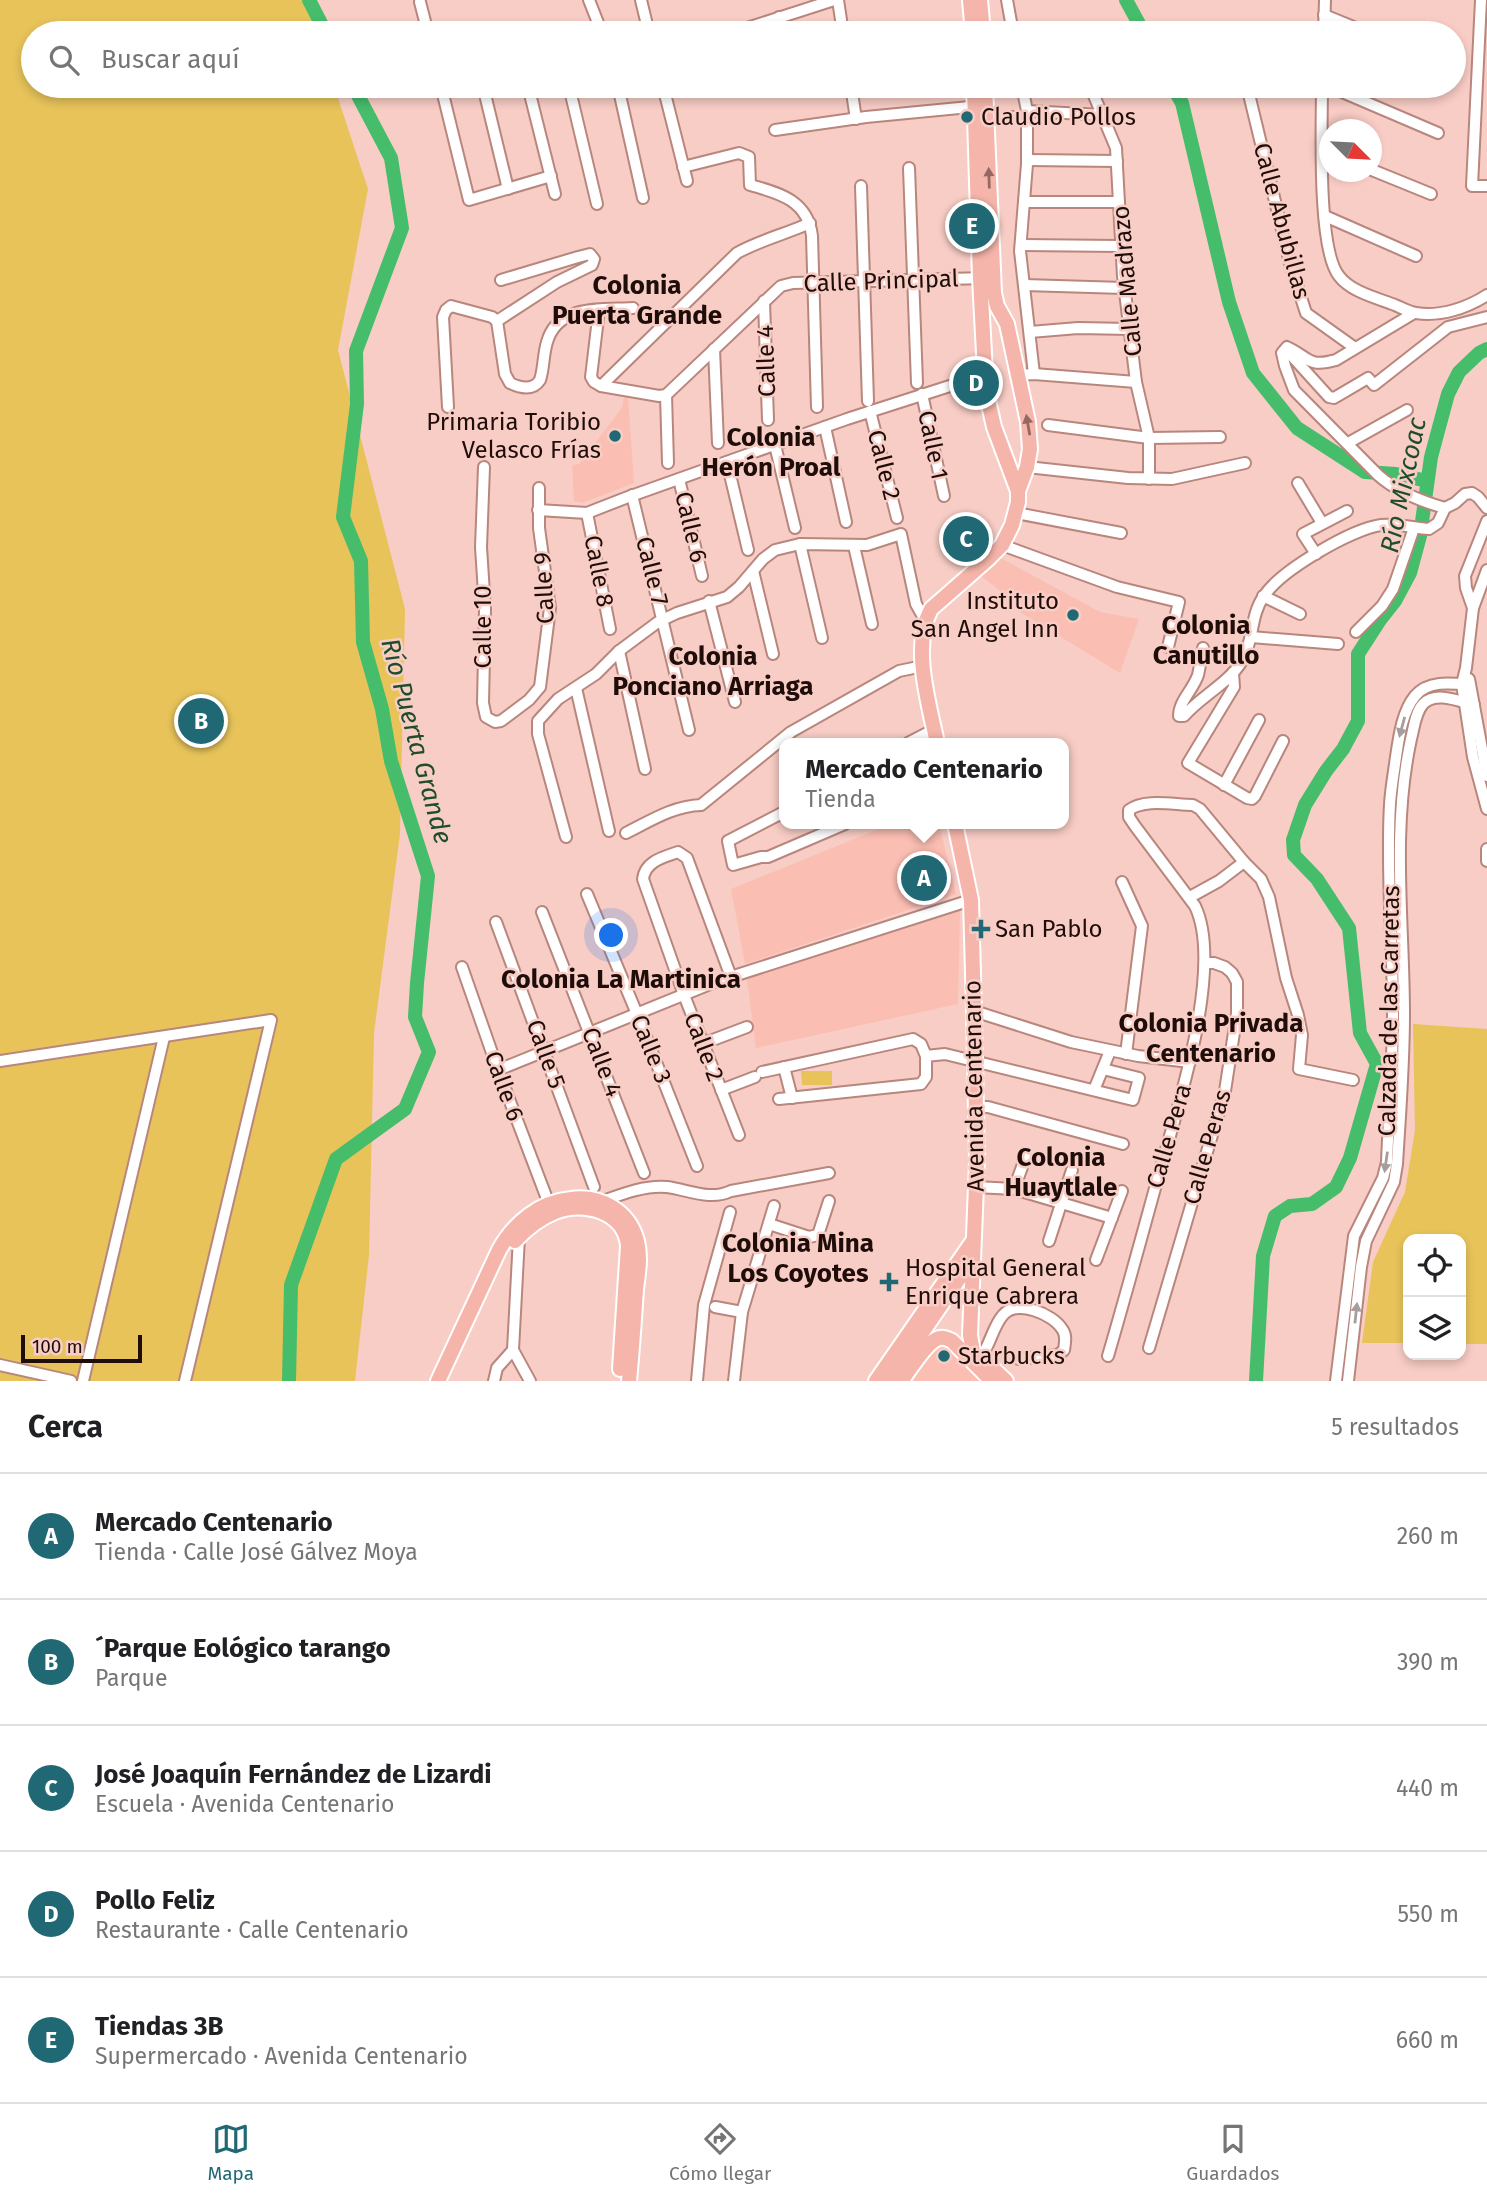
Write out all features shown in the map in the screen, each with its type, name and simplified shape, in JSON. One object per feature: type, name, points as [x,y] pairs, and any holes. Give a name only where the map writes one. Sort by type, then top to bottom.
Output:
[{"type":"main road","points":[[970,0],[972,21]]},
{"type":"main road","points":[[980,0],[983,21]]},
{"type":"main road","points":[[978,98],[983,111]]},
{"type":"main road","points":[[984,98],[986,278],[990,306],[984,375],[988,409],[1018,491]]},
{"type":"main road","points":[[936,736],[923,668],[922,631],[925,620],[939,601],[1002,545],[1016,513],[1018,491],[1027,467],[1030,437],[1019,376],[1007,324],[990,306]]},
{"type":"main road","name":"Avenida Centenario","points":[[955,829],[971,901],[976,1187],[970,1335],[977,1356]]},
{"type":"main road","points":[[438,1381],[504,1242],[521,1222],[549,1204],[578,1198],[603,1201],[624,1216],[637,1240],[638,1261],[620,1381]]},
{"type":"main road","points":[[448,1381],[508,1252],[519,1237],[554,1213],[567,1209],[588,1209],[613,1218],[623,1229],[628,1246],[629,1381]]},
{"type":"main road","points":[[876,1381],[974,1240]]},
{"type":"main road","points":[[889,1381],[972,1260]]},
{"type":"main road","points":[[901,1381],[937,1338],[944,1337],[977,1356],[1006,1381]]},
{"type":"main road","points":[[977,1356],[992,1381]]},
{"type":"street","points":[[589,0],[597,21]]},
{"type":"street","points":[[641,0],[646,21]]},
{"type":"street","points":[[764,21],[836,0],[840,21]]},
{"type":"street","points":[[1007,0],[1010,21]]},
{"type":"street","points":[[1324,21],[1325,0]]},
{"type":"street","points":[[1481,0],[1481,107],[1472,186],[1487,186]]},
{"type":"street","points":[[420,2],[425,21]]},
{"type":"street","points":[[1324,15],[1339,21]]},
{"type":"street","points":[[779,17],[780,21]]},
{"type":"street","points":[[444,98],[469,200],[551,176]]},
{"type":"street","points":[[486,98],[508,189]]},
{"type":"street","points":[[531,98],[555,194]]},
{"type":"street","points":[[572,98],[597,204]]},
{"type":"street","points":[[621,98],[643,198]]},
{"type":"street","points":[[666,98],[687,181]]},
{"type":"street","points":[[853,98],[856,118]]},
{"type":"street","points":[[1024,98],[1027,160],[1021,245],[1034,374]]},
{"type":"street","name":"Calle Madrazo","points":[[1095,98],[1116,148],[1124,288],[1136,382],[1149,439],[1149,479]]},
{"type":"street","name":"Calle Abubillas","points":[[1250,98],[1290,263],[1306,313],[1356,348]]},
{"type":"street","points":[[1323,98],[1324,119]]},
{"type":"street","points":[[1356,98],[1438,133]]},
{"type":"street","points":[[775,130],[856,118],[983,111],[1014,117]]},
{"type":"street","points":[[1027,111],[1103,116]]},
{"type":"street","points":[[684,167],[744,154],[749,157],[750,185],[777,192],[803,210],[810,223],[817,407]]},
{"type":"street","points":[[1027,160],[1117,161]]},
{"type":"street","name":"Calle 1","points":[[909,168],[917,383]]},
{"type":"street","points":[[1382,174],[1431,194]]},
{"type":"street","points":[[1326,182],[1328,255],[1341,279],[1364,293],[1414,313],[1453,310],[1487,295]]},
{"type":"street","name":"Calle 2","points":[[860,186],[869,406],[897,517]]},
{"type":"street","points":[[1024,202],[1119,202]]},
{"type":"street","points":[[1325,216],[1416,256]]},
{"type":"street","points":[[601,386],[737,253],[757,242],[810,223]]},
{"type":"street","points":[[1021,245],[1120,246]]},
{"type":"street","points":[[497,321],[557,282],[592,265],[594,259],[590,254],[501,280]]},
{"type":"street","name":"Calle Principal","points":[[666,395],[781,286],[793,283],[986,278]]},
{"type":"street","points":[[1024,285],[1124,288]]},
{"type":"street","name":"Calle 4","points":[[764,302],[768,420]]},
{"type":"street","points":[[448,407],[443,317],[451,306],[492,317],[497,321],[505,374],[510,383],[529,388],[537,386],[540,380],[546,347],[554,326],[572,313],[582,310],[632,307]]},
{"type":"street","points":[[598,310],[590,377],[601,386],[666,395]]},
{"type":"street","points":[[1414,313],[1336,360],[1322,364],[1309,361],[1287,347],[1282,353],[1284,366],[1294,390],[1390,486],[1423,502],[1445,508]]},
{"type":"street","points":[[1286,349],[1329,397],[1334,398],[1368,378],[1374,384],[1448,327],[1487,317]]},
{"type":"street","points":[[1030,332],[1078,328],[1130,329]]},
{"type":"street","points":[[714,349],[718,443]]},
{"type":"street","points":[[1019,376],[1034,374],[1136,382]]},
{"type":"street","points":[[538,510],[587,513],[825,427],[869,406],[922,394],[984,375]]},
{"type":"street","name":"Calle 1","points":[[922,394],[944,496]]},
{"type":"street","name":"Calle 6","points":[[666,395],[668,463]]},
{"type":"street","points":[[1351,447],[1407,410]]},
{"type":"street","points":[[1048,425],[1149,439],[1220,437]]},
{"type":"street","points":[[825,427],[846,522]]},
{"type":"street","points":[[775,445],[795,528]]},
{"type":"street","points":[[727,462],[748,550]]},
{"type":"street","points":[[1027,467],[1172,479],[1245,463]]},
{"type":"street","name":"Calle 10","points":[[484,467],[481,547],[485,609],[482,703],[486,717],[495,722],[500,721],[540,687]]},
{"type":"street","name":"Calle 6","points":[[679,479],[702,576]]},
{"type":"street","points":[[1298,483],[1322,523]]},
{"type":"street","name":"Calle 9","points":[[539,488],[538,510],[550,608],[540,687]]},
{"type":"street","points":[[1283,741],[1252,799],[1188,763],[1248,649],[1257,609],[1263,596],[1291,568],[1370,527],[1385,524],[1429,529],[1438,523],[1445,508],[1465,494],[1472,493],[1487,508]]},
{"type":"street","name":"Calle 7","points":[[632,495],[664,618],[689,730]]},
{"type":"street","points":[[1316,554],[1303,534],[1347,511]]},
{"type":"street","name":"Calle 8","points":[[587,513],[610,629]]},
{"type":"street","points":[[1016,513],[1121,533]]},
{"type":"street","points":[[1473,608],[1465,576],[1487,521]]},
{"type":"street","points":[[1356,632],[1382,606],[1393,589],[1415,528]]},
{"type":"street","name":"Calle 2","points":[[854,546],[867,545],[901,534],[916,604],[925,620]]},
{"type":"street","points":[[800,544],[822,638]]},
{"type":"street","points":[[566,837],[538,734],[538,721],[558,699],[596,674],[619,652],[664,618],[727,597],[775,550],[800,544],[854,546],[872,624]]},
{"type":"street","points":[[1002,545],[1117,587],[1179,602],[1168,647]]},
{"type":"street","points":[[1487,570],[1473,608],[1466,668],[1473,757],[1487,809]]},
{"type":"street","points":[[753,571],[773,653]]},
{"type":"street","points":[[1263,596],[1300,614]]},
{"type":"street","points":[[709,601],[735,702]]},
{"type":"street","points":[[1251,637],[1338,644]]},
{"type":"street","points":[[1203,648],[1197,676],[1179,716],[1184,716],[1194,704],[1234,679]]},
{"type":"street","points":[[619,652],[645,769]]},
{"type":"street","points":[[784,738],[899,671],[923,668]]},
{"type":"street","name":"Calzada de las Carretas","points":[[1336,1381],[1354,1236],[1375,1196],[1387,1162],[1394,1016],[1390,803],[1399,740],[1410,703],[1417,694],[1426,687],[1438,684],[1466,685]]},
{"type":"street","points":[[576,688],[609,831]]},
{"type":"street","name":"Calzada de las Carretas","points":[[1348,1381],[1366,1241],[1394,1182],[1397,1164],[1404,1016],[1400,816],[1408,752],[1415,719],[1425,702],[1444,698],[1468,704]]},
{"type":"street","points":[[1468,704],[1487,776]]},
{"type":"street","points":[[1224,785],[1259,720]]},
{"type":"street","points":[[626,833],[663,814],[687,806],[701,805],[779,742]]},
{"type":"street","name":"Calle Pera","points":[[1108,1356],[1190,1062],[1205,963],[1201,919],[1190,897],[1129,817],[1129,810],[1136,805],[1145,804],[1193,805],[1200,809],[1244,862]]},
{"type":"street","points":[[779,815],[728,841],[733,865],[768,857],[833,829]]},
{"type":"street","points":[[1487,849],[1487,861]]},
{"type":"street","name":"Calle 2","points":[[730,977],[687,858],[678,852],[655,860],[646,868],[643,879],[702,1044],[739,1135]]},
{"type":"street","points":[[1190,897],[1219,881],[1244,862],[1261,879],[1269,897],[1286,978],[1302,1034],[1299,1069],[1353,1080]]},
{"type":"street","points":[[1122,882],[1142,926],[1126,1054]]},
{"type":"street","name":"Calle 3","points":[[587,894],[697,1166]]},
{"type":"street","points":[[498,1070],[730,977],[971,901]]},
{"type":"street","name":"Calle 4","points":[[542,912],[644,1173]]},
{"type":"street","name":"Calle 5","points":[[496,922],[594,1187]]},
{"type":"street","name":"Calle Peras","points":[[1149,1348],[1225,1091],[1231,1052],[1239,994],[1237,982],[1225,967],[1205,963]]},
{"type":"street","name":"Calle 6","points":[[462,967],[549,1204]]},
{"type":"street","points":[[974,1011],[1070,1042],[1126,1054],[1190,1062]]},
{"type":"street","points":[[0,1061],[271,1020],[185,1381]]},
{"type":"street","points":[[702,1044],[747,1027]]},
{"type":"street","points":[[83,1381],[164,1037]]},
{"type":"street","points":[[721,1090],[784,1067],[913,1040],[921,1044],[926,1056],[926,1077],[921,1084],[779,1099]]},
{"type":"street","points":[[1094,1090],[1110,1051]]},
{"type":"street","points":[[926,1056],[945,1054],[1133,1100],[1139,1078],[1103,1069]]},
{"type":"street","points":[[784,1067],[792,1098]]},
{"type":"street","points":[[976,1107],[988,1107],[1123,1144]]},
{"type":"street","points":[[1014,1189],[1026,1156]]},
{"type":"street","points":[[1049,1241],[1072,1170]]},
{"type":"street","points":[[603,1201],[619,1195],[665,1187],[706,1195],[723,1194],[829,1173]]},
{"type":"street","points":[[976,1187],[1014,1189],[1112,1218]]},
{"type":"street","points":[[1097,1260],[1122,1191]]},
{"type":"street","points":[[769,1224],[809,1237],[818,1236],[829,1201]]},
{"type":"street","points":[[734,1381],[742,1312],[774,1206]]},
{"type":"street","points":[[697,1381],[704,1305],[730,1212]]},
{"type":"street","points":[[519,1237],[513,1350],[530,1381]]},
{"type":"street","points":[[715,1307],[742,1312]]},
{"type":"street","points":[[977,1356],[1002,1316],[1009,1311],[1021,1308],[1055,1320],[1064,1331],[1064,1350],[1058,1355],[1019,1359]]},
{"type":"street","points":[[494,1381],[497,1368],[513,1350]]},
{"type":"street","points":[[0,1365],[71,1381]]},
{"type":"shaded area","points":[[0,0],[306,0],[313,21],[21,21],[21,98],[338,98],[368,189],[338,350],[405,609],[400,834],[374,1033],[369,1255],[355,1381],[0,1381]]},
{"type":"shaded area","name":"Primaria Toribio Velasco Frías","points":[[624,397],[628,397],[634,483],[582,503],[574,501],[572,465],[579,464],[622,408]]},
{"type":"shaded area","name":"Instituto San Angel Inn","points":[[999,557],[1100,612],[1139,619],[1120,673],[1020,612],[1022,608],[980,575]]},
{"type":"shaded area","points":[[879,829],[940,829],[956,894],[745,964],[731,889]]},
{"type":"shaded area","points":[[960,909],[958,1004],[756,1048],[747,979]]},
{"type":"shaded area","points":[[1413,1024],[1487,1029],[1487,1344],[1466,1344],[1466,1234],[1403,1234],[1403,1343],[1362,1343],[1373,1262],[1405,1192],[1415,1130]]},
{"type":"shaded area","points":[[801,1071],[832,1071],[832,1085],[802,1085]]},
{"type":"shaded area","points":[[937,1344],[943,1344],[950,1349],[983,1381],[909,1381]]},
{"type":"waterway","name":"Río Puerta Grande","points":[[309,0],[320,21]]},
{"type":"waterway","points":[[1126,0],[1137,21]]},
{"type":"waterway","name":"Río Puerta Grande","points":[[289,1381],[291,1285],[336,1159],[405,1109],[429,1052],[415,1017],[428,876],[391,761],[382,709],[363,642],[361,561],[343,517],[357,404],[356,351],[402,228],[391,158],[359,98]]},
{"type":"waterway","points":[[1179,98],[1229,302],[1253,373],[1297,428],[1365,472],[1396,474],[1427,481]]},
{"type":"waterway","name":"Río Mixcoac","points":[[1256,1381],[1263,1256],[1275,1216],[1290,1206],[1312,1204],[1336,1187],[1350,1158],[1377,1064],[1360,1033],[1349,928],[1317,879],[1294,855],[1293,840],[1305,805],[1343,749],[1358,721],[1358,654],[1395,601],[1410,573],[1420,536],[1431,457],[1448,394],[1459,372],[1487,349]]},
{"type":"place","name":"Claudio Pollos","points":[[967,117]]},
{"type":"place","name":"Tiendas 3B","points":[[972,226]]},
{"type":"place","name":"Pollo Feliz","points":[[976,383]]},
{"type":"place","name":"Primaria Toribio Velasco Frías","points":[[615,436]]},
{"type":"place","name":"José Joaquín Fernández de Lizardi","points":[[966,539]]},
{"type":"place","name":"Instituto San Angel Inn","points":[[1073,615]]},
{"type":"place","name":"´Parque Eológico tarango","points":[[201,721]]},
{"type":"place","name":"Mercado Centenario","points":[[924,878]]},
{"type":"place","name":"San Pablo","points":[[981,929]]},
{"type":"place","name":"Hospital General Enrique Cabrera","points":[[889,1282]]},
{"type":"place","name":"Starbucks","points":[[944,1356]]},
{"type":"district","name":"Colonia Puerta Grande","points":[[637,300]]},
{"type":"district","name":"Colonia Herón Proal","points":[[771,452]]},
{"type":"district","name":"Colonia Canutillo","points":[[1206,640]]},
{"type":"district","name":"Colonia Ponciano Arriaga","points":[[713,671]]},
{"type":"district","name":"Colonia La Martinica","points":[[621,979]]},
{"type":"district","name":"Colonia Privada Centenario","points":[[1211,1038]]},
{"type":"district","name":"Colonia Huaytlale","points":[[1061,1172]]},
{"type":"district","name":"Colonia Mina Los Coyotes","points":[[798,1258]]}]
